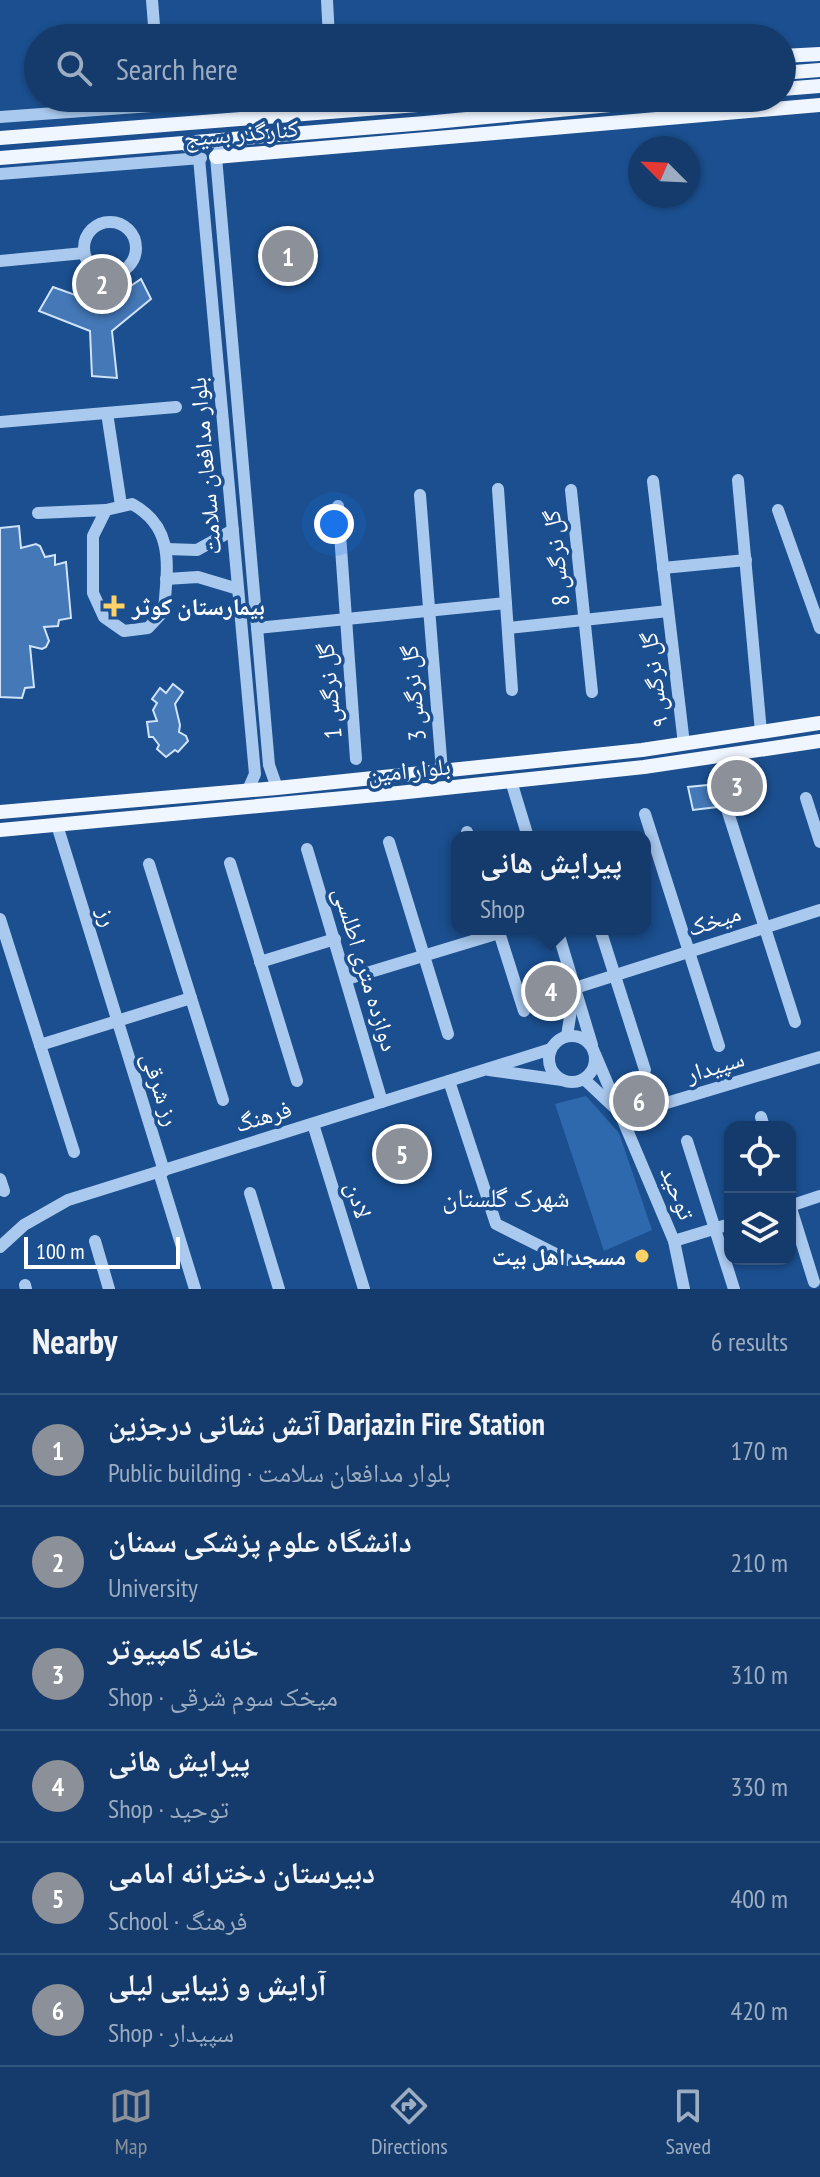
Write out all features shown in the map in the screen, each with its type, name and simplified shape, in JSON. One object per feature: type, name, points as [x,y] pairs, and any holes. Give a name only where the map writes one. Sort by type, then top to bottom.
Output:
[{"type":"main road","points":[[796,55],[820,54]]},
{"type":"main road","points":[[796,72],[820,70]]},
{"type":"main road","points":[[796,88],[820,86]]},
{"type":"main road","name":"کنارگذر بسیج","points":[[796,107],[820,105]]},
{"type":"main road","points":[[0,138],[270,117],[294,112]]},
{"type":"main road","points":[[0,158],[530,112]]},
{"type":"main road","name":"کنارگذر بسیج","points":[[216,157],[739,112]]},
{"type":"main road","name":"بلوار امین","points":[[0,812],[277,788],[642,750],[820,723]]},
{"type":"main road","name":"بلوار امین","points":[[0,830],[644,767],[820,741]]},
{"type":"main road","points":[[642,750],[644,767]]},
{"type":"main road","points":[[395,776],[398,793]]},
{"type":"main road","points":[[149,798],[151,816]]},
{"type":"street","points":[[152,0],[154,24]]},
{"type":"street","points":[[327,0],[328,24]]},
{"type":"street","name":"کنارگذر بسیج","points":[[0,117],[54,112]]},
{"type":"street","name":"کنارگذر بسیج","points":[[267,112],[270,117]]},
{"type":"street","points":[[216,157],[225,140]]},
{"type":"street","points":[[184,143],[199,158]]},
{"type":"street","name":"کنارگذر بسیج","points":[[0,174],[216,157]]},
{"type":"street","name":"بلوار مدافعان سلامت","points":[[216,157],[269,765],[277,788]]},
{"type":"street","name":"بلوار مدافعان سلامت","points":[[199,158],[254,767],[254,783],[248,790]]},
{"type":"street","points":[[201,181],[210,174],[218,179]]},
{"type":"street","points":[[108,222],[125,226],[135,240],[134,258],[130,265],[116,273],[100,272],[87,261],[84,253],[92,229],[108,222]]},
{"type":"street","points":[[0,261],[84,253]]},
{"type":"street","points":[[0,422],[176,407]]},
{"type":"street","points":[[107,413],[121,505]]},
{"type":"street","points":[[226,445],[236,448],[240,444]]},
{"type":"street","points":[[229,477],[234,473],[243,476]]},
{"type":"street","points":[[738,480],[761,732]]},
{"type":"street","name":"گل نرگس ۹","points":[[653,481],[684,744]]},
{"type":"street","points":[[498,489],[512,690]]},
{"type":"street","name":"گل نرگس 8","points":[[571,490],[592,692]]},
{"type":"street","name":"گل نرگس 3","points":[[420,495],[442,771]]},
{"type":"street","points":[[38,513],[106,510],[132,504],[145,511],[160,526],[166,549],[164,611],[148,628],[124,631],[104,617],[93,593],[93,536],[106,510]]},
{"type":"street","name":"گل نرگس 1","points":[[338,506],[356,759]]},
{"type":"street","points":[[778,510],[820,628]]},
{"type":"street","points":[[166,549],[197,550],[233,530]]},
{"type":"street","points":[[663,568],[746,560]]},
{"type":"street","points":[[166,579],[198,577],[238,589]]},
{"type":"street","points":[[257,628],[506,603]]},
{"type":"street","points":[[508,628],[668,611]]},
{"type":"street","points":[[254,767],[260,771],[269,765]]},
{"type":"street","points":[[511,781],[526,831]]},
{"type":"street","points":[[806,798],[820,842]]},
{"type":"street","points":[[726,806],[795,1022]]},
{"type":"street","points":[[645,814],[650,831]]},
{"type":"street","name":"رز","points":[[57,825],[116,1021]]},
{"type":"street","points":[[651,833],[719,1046]]},
{"type":"street","points":[[389,842],[448,1034]]},
{"type":"street","name":"دوازده متری اطلسی","points":[[307,849],[382,1102]]},
{"type":"street","points":[[230,863],[297,1081]]},
{"type":"street","points":[[149,864],[223,1100]]},
{"type":"street","name":"میخک","points":[[575,988],[820,910]]},
{"type":"street","points":[[0,919],[74,1152]]},
{"type":"street","points":[[347,979],[486,935]]},
{"type":"street","points":[[499,935],[524,1011]]},
{"type":"street","name":"توحید","points":[[559,935],[594,1050],[674,1241],[684,1289]]},
{"type":"street","points":[[602,935],[645,1070]]},
{"type":"street","points":[[260,962],[335,939]]},
{"type":"street","name":"توحید","points":[[567,1036],[575,988]]},
{"type":"street","points":[[40,1045],[191,998]]},
{"type":"street","name":"رز شرقی","points":[[116,1021],[195,1289]]},
{"type":"street","points":[[486,1070],[577,1082],[594,1068],[594,1050],[582,1037],[567,1036],[551,1049],[550,1064],[563,1080]]},
{"type":"street","name":"فرهنگ","points":[[0,1247],[24,1225],[68,1200],[551,1049]]},
{"type":"street","name":"سپیدار","points":[[623,1116],[820,1057]]},
{"type":"street","name":"توحید","points":[[584,1079],[623,1116]]},
{"type":"street","points":[[449,1081],[496,1224],[568,1260]]},
{"type":"street","name":"لادن","points":[[313,1124],[364,1289]]},
{"type":"street","points":[[687,1141],[734,1289]]},
{"type":"street","points":[[250,1193],[279,1289]]},
{"type":"street","points":[[796,1204],[820,1196]]},
{"type":"street","points":[[796,1225],[814,1282]]},
{"type":"street","points":[[674,1241],[724,1226]]},
{"type":"street","points":[[95,1241],[109,1289]]},
{"type":"shaded area","points":[[586,1096],[619,1133],[652,1230],[604,1251],[555,1104]]},
{"type":"building","points":[[141,279],[151,299],[112,331],[117,378],[92,376],[90,331],[39,311],[53,287],[103,305]]},
{"type":"building","points":[[19,526],[21,548],[36,544],[45,557],[55,555],[55,565],[66,562],[71,618],[59,620],[58,626],[44,627],[49,641],[46,647],[30,646],[34,687],[25,688],[22,698],[0,697],[0,528]]},
{"type":"building","points":[[173,684],[183,692],[175,704],[179,732],[188,741],[178,752],[175,750],[166,757],[157,749],[159,745],[153,737],[149,737],[147,722],[157,721],[153,710],[157,703],[152,699],[160,688],[166,693]]},
{"type":"building","points":[[717,784],[721,796],[717,797],[717,807],[693,810],[688,787]]},
{"type":"place","name":"آتش نشانی درجزین Darjazin Fire Station","points":[[288,256]]},
{"type":"place","name":"دانشگاه علوم پزشکی سمنان","points":[[102,284]]},
{"type":"place","name":"بیمارستان کوثر","points":[[114,606]]},
{"type":"place","name":"خانه کامپیوتر","points":[[737,786]]},
{"type":"place","name":"پیرایش هانی","points":[[551,991]]},
{"type":"place","name":"آرایش و زیبایی لیلی","points":[[639,1101]]},
{"type":"place","name":"دبیرستان دخترانه امامی","points":[[402,1154]]},
{"type":"place","name":"مسجد اهل بیت","points":[[642,1256]]},
{"type":"district","name":"شهرک گلستان","points":[[506,1197]]}]
